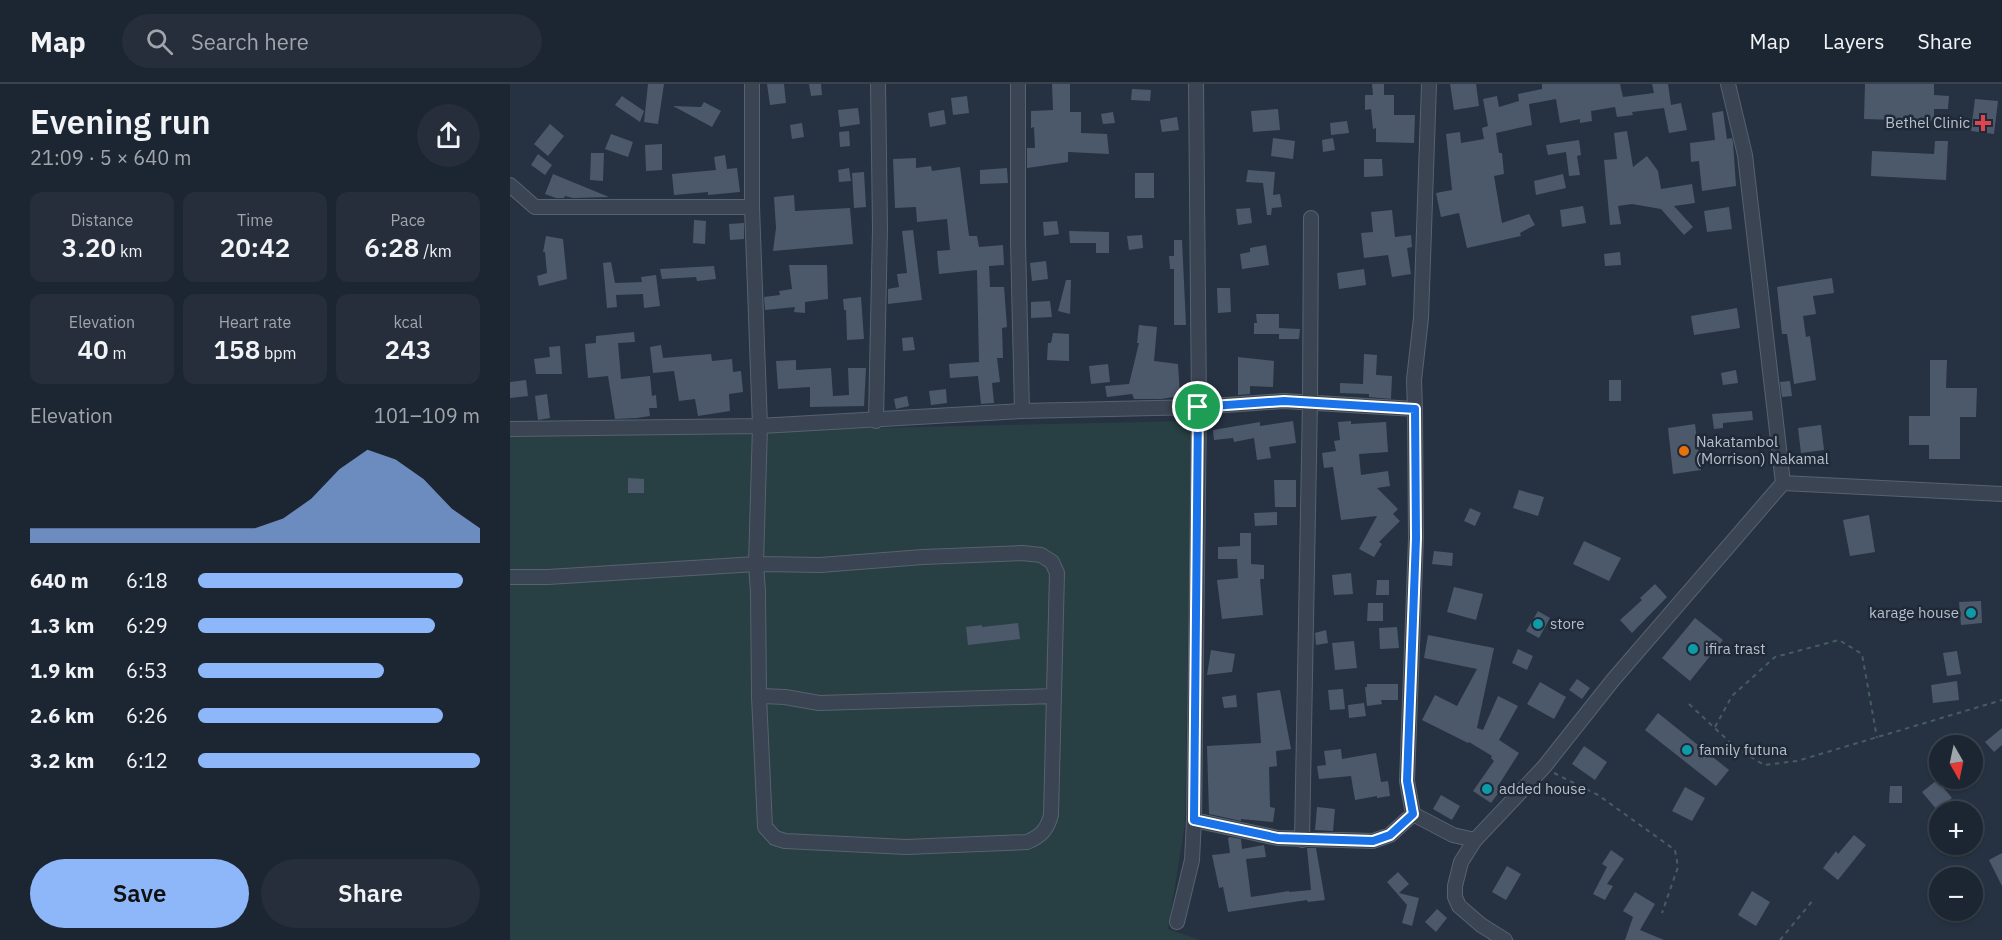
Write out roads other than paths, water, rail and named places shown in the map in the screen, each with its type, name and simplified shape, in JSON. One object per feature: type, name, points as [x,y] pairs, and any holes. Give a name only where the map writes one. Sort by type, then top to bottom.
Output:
[{"type":"street","points":[[510,577],[548,577],[756,564],[820,565],[923,557],[1022,553],[1041,555],[1052,562],[1057,573],[1051,815],[1048,826],[1043,834],[1027,842],[906,847],[785,841],[776,838],[765,827],[756,564],[760,426],[752,207],[752,84]]},
{"type":"street","points":[[876,421],[880,228],[878,84]]},
{"type":"street","points":[[1018,84],[1018,242],[1022,411]]},
{"type":"street","points":[[1177,922],[1192,860],[1194,820],[1198,407],[1196,84]]},
{"type":"street","points":[[1413,814],[1407,781],[1416,538],[1414,380],[1421,318],[1428,84]]},
{"type":"street","points":[[1505,940],[1459,906],[1455,897],[1461,861],[1475,840],[1544,767],[1613,681],[1783,483],[1744,154],[1728,84]]},
{"type":"street","points":[[510,185],[535,207],[752,207]]},
{"type":"street","points":[[1302,840],[1311,218]]},
{"type":"street","points":[[510,429],[760,426],[1022,411],[1198,407],[1284,401],[1415,409]]},
{"type":"street","points":[[1783,483],[2002,494]]},
{"type":"street","points":[[759,696],[786,697],[819,703],[1054,696]]},
{"type":"street","points":[[1194,820],[1278,838],[1373,841],[1390,835],[1413,814]]},
{"type":"street","points":[[1413,814],[1453,835],[1475,840]]},
{"type":"place","name":"Bethel Clinic","points":[[1983,123]]},
{"type":"place","name":"Nakatambol (Morrison) Nakamal","points":[[1684,451]]},
{"type":"place","name":"karage house","points":[[1971,613]]},
{"type":"place","name":"store","points":[[1538,624]]},
{"type":"place","name":"ifira trast","points":[[1693,649]]},
{"type":"place","name":"family futuna","points":[[1687,750]]},
{"type":"place","name":"added house","points":[[1487,789]]}]
